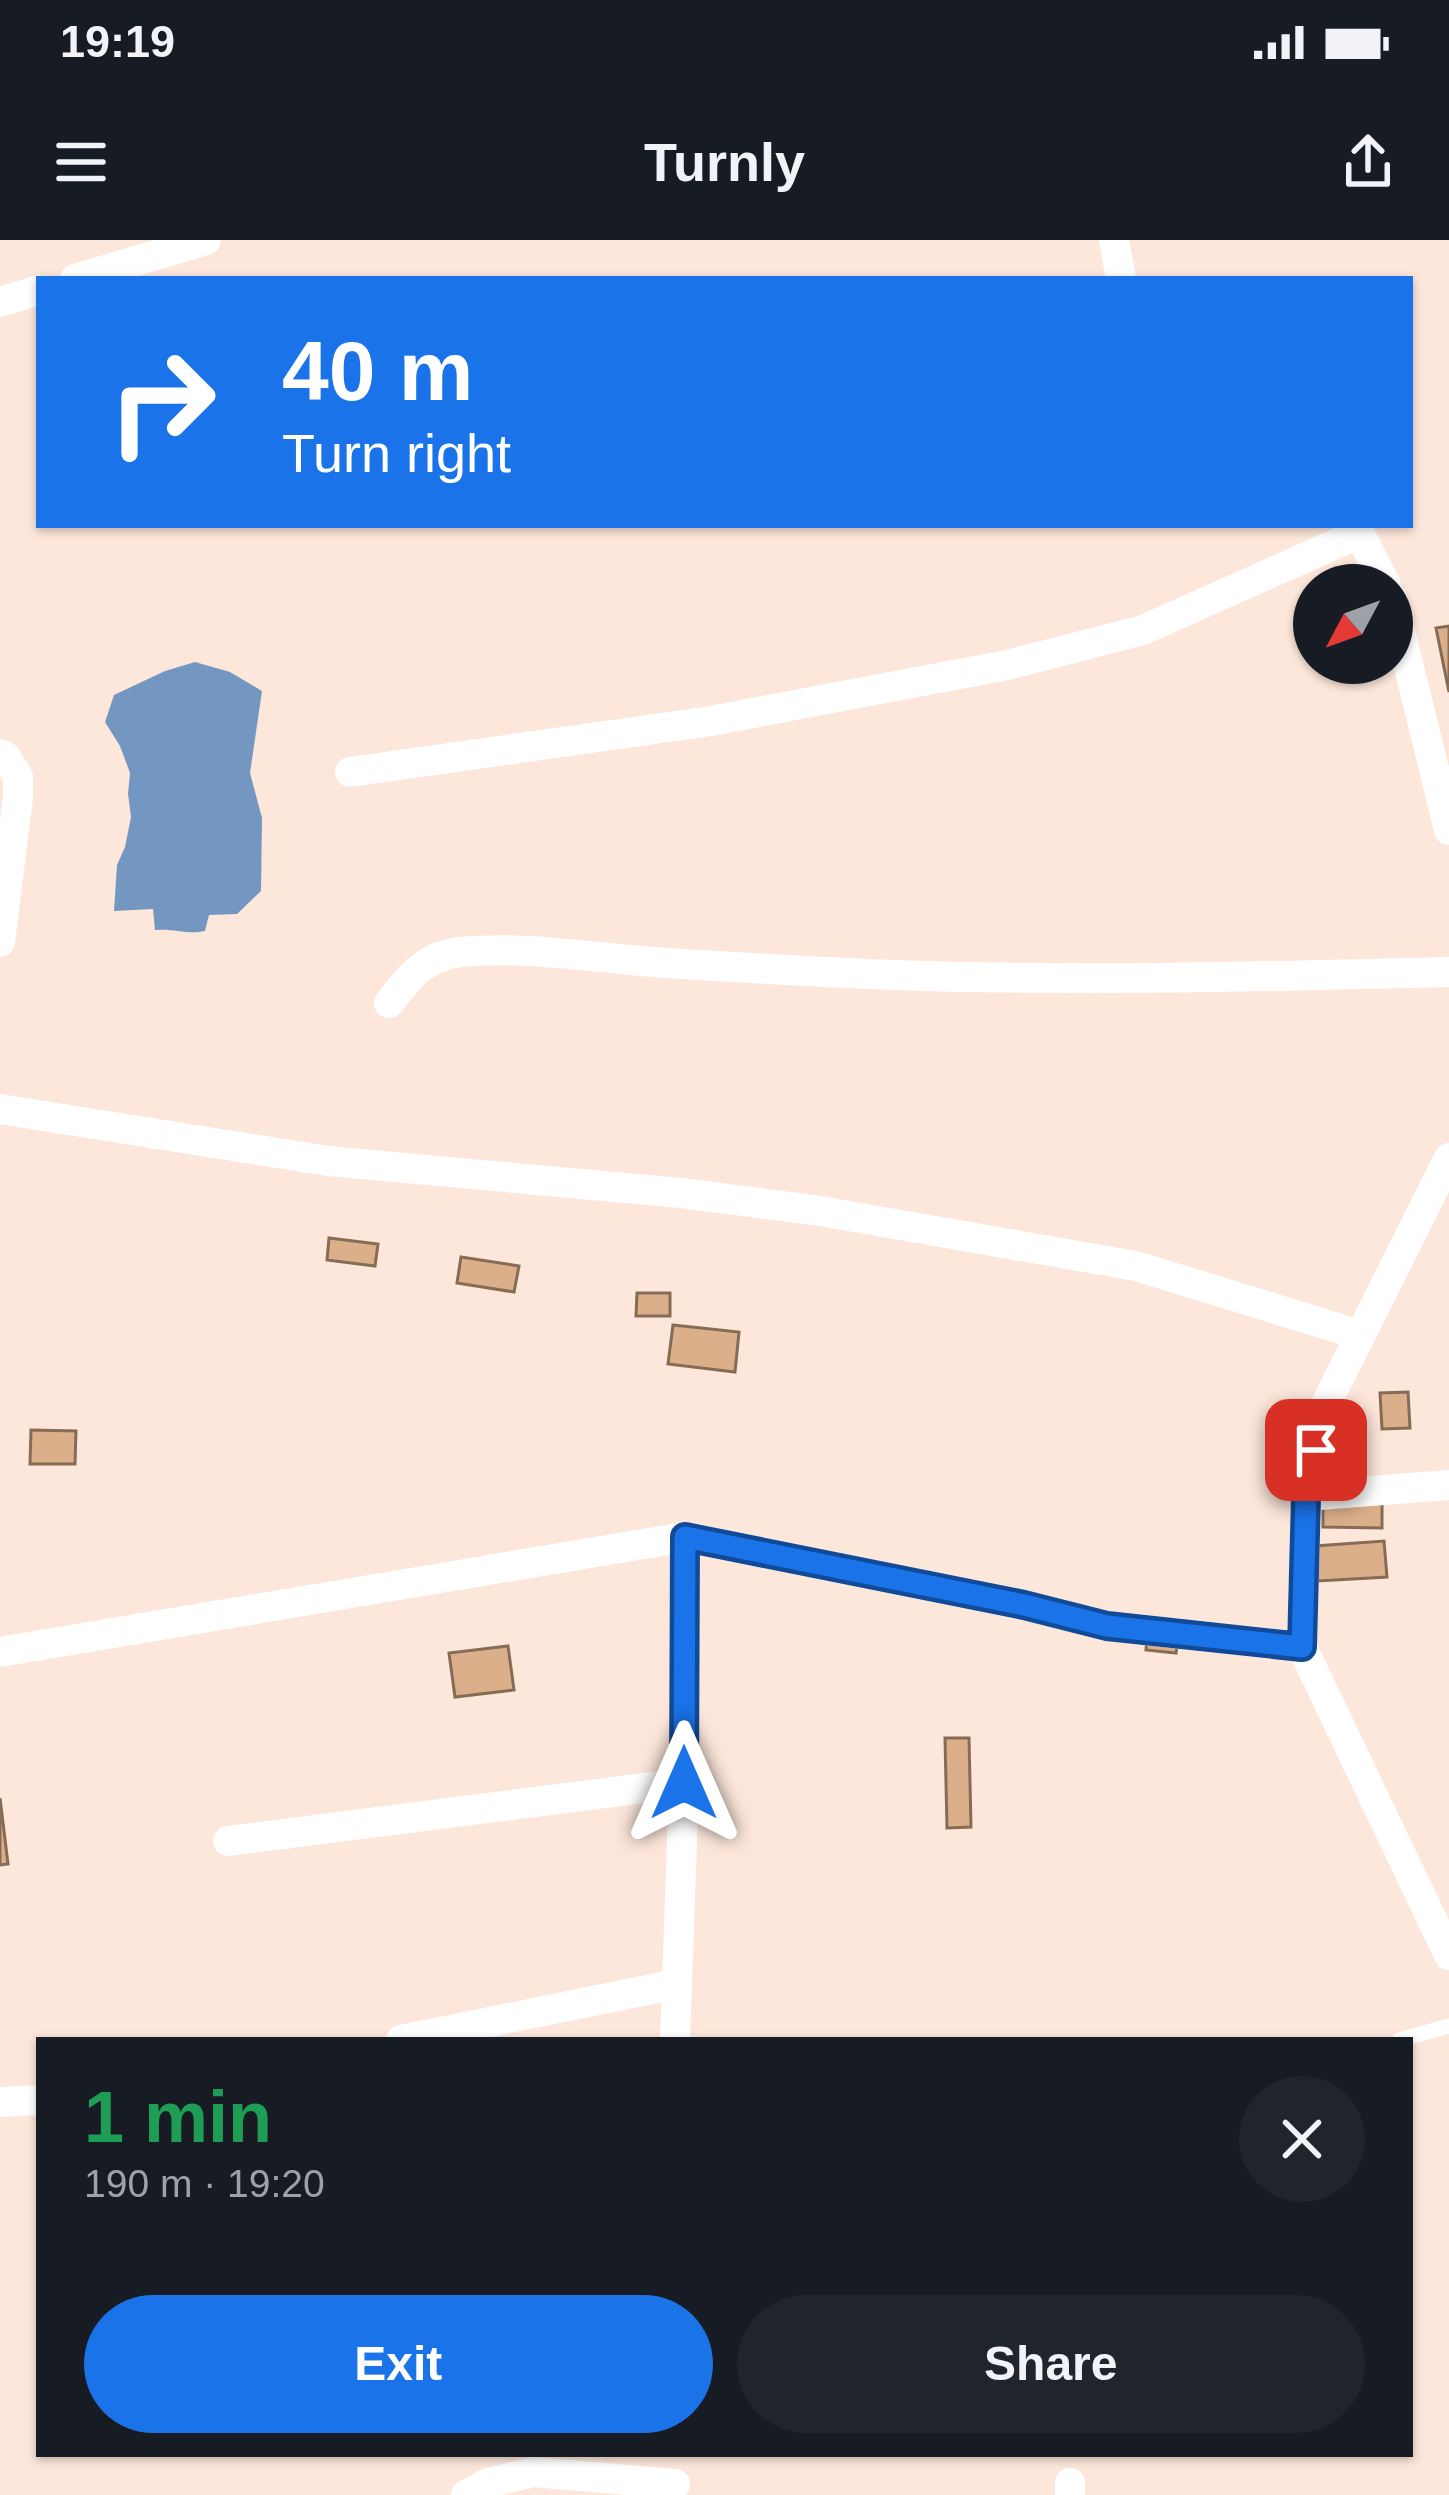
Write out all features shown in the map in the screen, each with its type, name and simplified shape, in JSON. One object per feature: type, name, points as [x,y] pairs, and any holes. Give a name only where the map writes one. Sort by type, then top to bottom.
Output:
[{"type":"street","points":[[85,276],[206,240]]},
{"type":"street","points":[[1114,240],[1120,276]]},
{"type":"street","points":[[0,302],[36,291]]},
{"type":"street","points":[[350,772],[711,721],[1006,664],[1143,630],[1358,529],[1375,564]]},
{"type":"street","points":[[1413,683],[1449,830]]},
{"type":"street","points":[[0,754],[18,777],[0,936]]},
{"type":"street","points":[[389,1003],[429,960],[454,952],[483,951],[871,974],[1170,979],[1449,972]]},
{"type":"street","points":[[0,1109],[328,1161],[681,1193],[820,1211],[1136,1266],[1360,1335]]},
{"type":"street","points":[[1448,1951],[1302,1647],[1306,1496],[1326,1405],[1449,1158]]},
{"type":"street","points":[[1306,1496],[1449,1485]]},
{"type":"street","points":[[0,1652],[685,1537],[1107,1626],[1302,1647]]},
{"type":"street","points":[[675,2037],[684,1783],[685,1537]]},
{"type":"street","points":[[228,1841],[684,1783]]},
{"type":"street","points":[[415,2037],[677,1984]]},
{"type":"street","points":[[0,2102],[36,2099]]},
{"type":"street","points":[[466,2495],[488,2483],[533,2472],[675,2478]]},
{"type":"lane","points":[[1410,2037],[1449,2026]]},
{"type":"water","points":[[195,662],[230,672],[262,691],[250,773],[262,818],[261,891],[237,914],[209,915],[205,931],[155,930],[153,909],[114,911],[117,865],[131,817],[130,773],[105,722],[114,695]]},
{"type":"building","points":[[1449,626],[1449,692],[1436,628]]},
{"type":"building","points":[[329,1238],[378,1244],[375,1266],[327,1260]]},
{"type":"building","points":[[461,1257],[519,1266],[514,1292],[457,1283]]},
{"type":"building","points":[[637,1293],[670,1293],[670,1316],[636,1316]]},
{"type":"building","points":[[673,1325],[739,1332],[735,1372],[668,1364]]},
{"type":"building","points":[[1408,1392],[1410,1428],[1382,1429],[1380,1393]]},
{"type":"building","points":[[31,1430],[76,1431],[75,1464],[30,1464]]},
{"type":"building","points":[[1323,1494],[1382,1495],[1382,1528],[1323,1527]]},
{"type":"building","points":[[1384,1541],[1387,1577],[1318,1581],[1315,1546]]},
{"type":"building","points":[[1147,1637],[1178,1640],[1176,1653],[1146,1650]]},
{"type":"building","points":[[508,1646],[514,1690],[455,1697],[449,1653]]},
{"type":"building","points":[[945,1738],[969,1738],[971,1827],[947,1828]]},
{"type":"building","points":[[0,1798],[8,1864],[0,1865]]},
{"type":"route","points":[[684,1783],[685,1537],[1107,1626],[1302,1647],[1306,1496],[1316,1450]]}]
